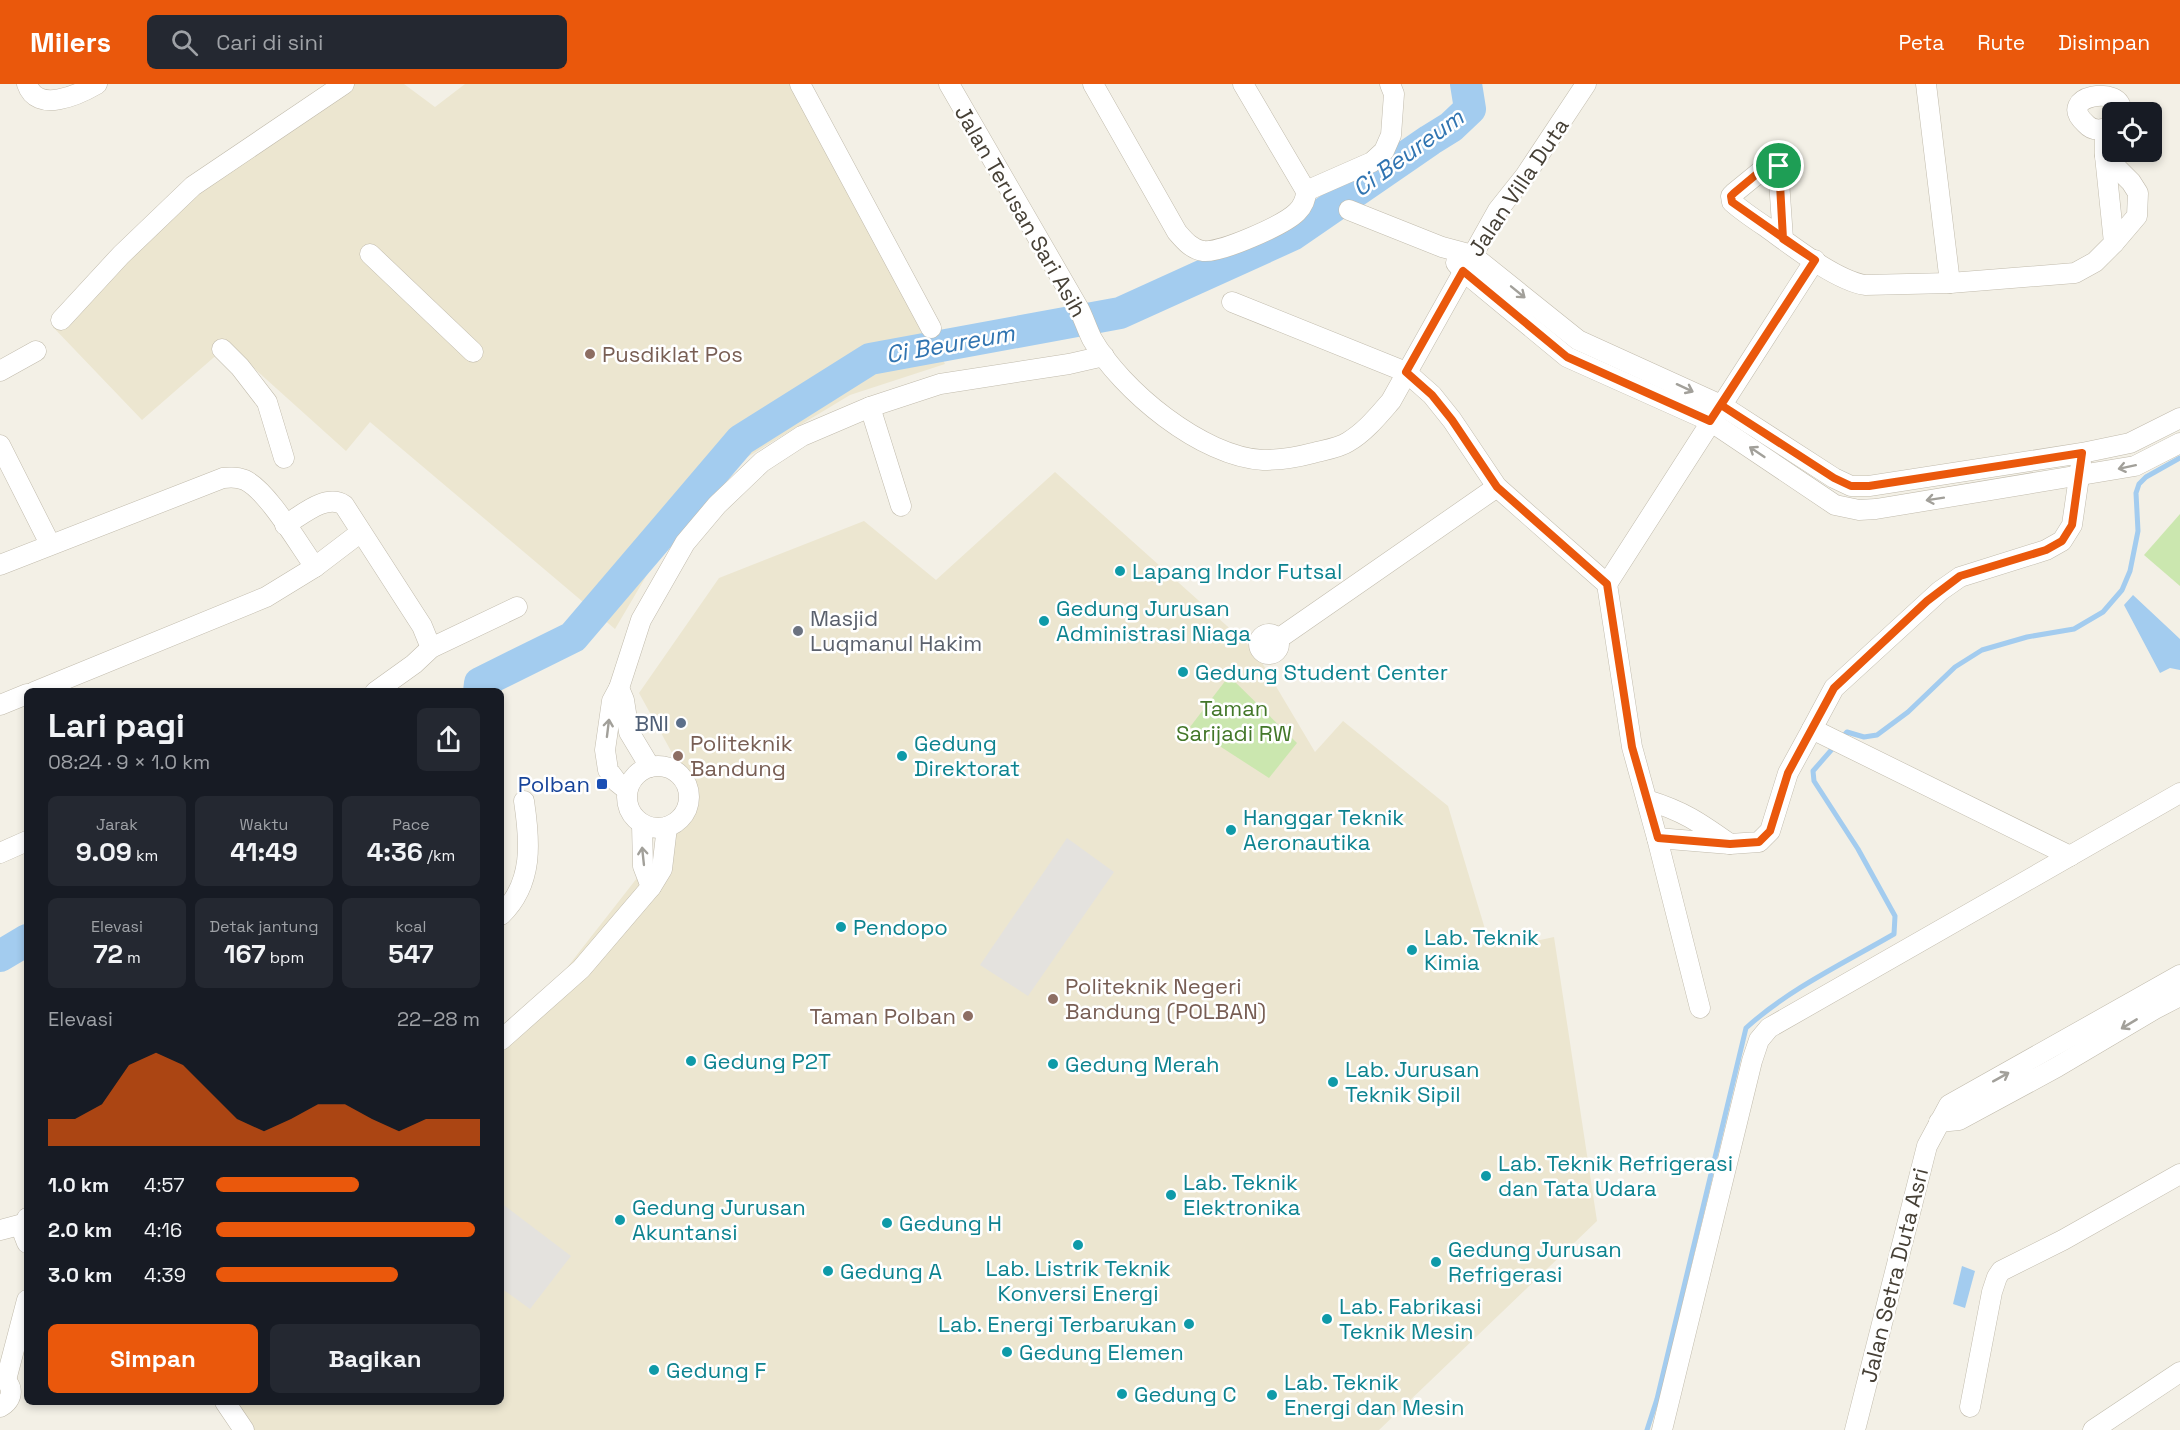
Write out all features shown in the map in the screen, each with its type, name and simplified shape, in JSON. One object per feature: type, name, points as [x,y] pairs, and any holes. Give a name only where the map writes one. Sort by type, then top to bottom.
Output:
[{"type":"street","points":[[27,84],[29,91],[37,97],[60,100],[77,95],[97,84]]},
{"type":"street","points":[[61,320],[121,255],[193,186],[344,84]]},
{"type":"street","points":[[800,84],[931,328]]},
{"type":"street","name":"Jalan Terusan Sari Asih","points":[[949,84],[1079,309],[1092,339],[1104,356]]},
{"type":"street","points":[[1094,84],[1177,232],[1193,248],[1214,251],[1248,239],[1293,216],[1304,203],[1306,191],[1243,84]]},
{"type":"street","points":[[1306,191],[1372,162],[1384,151],[1391,135],[1394,94],[1390,84]]},
{"type":"street","name":"Jalan Villa Duta","points":[[1104,356],[1135,391],[1180,428],[1210,445],[1245,457],[1264,460],[1301,456],[1347,443],[1372,423],[1392,401],[1406,372],[1498,210],[1526,176],[1586,84]]},
{"type":"street","points":[[1926,84],[1950,283]]},
{"type":"street","points":[[2102,128],[2091,128],[2081,118],[2078,104],[2085,92],[2098,87],[2112,90],[2120,102]]},
{"type":"street","points":[[2106,162],[2114,243]]},
{"type":"street","points":[[1783,239],[1843,278],[1865,285],[1950,283],[2075,273],[2095,262],[2137,216],[2138,193],[2131,182],[2111,162]]},
{"type":"street","points":[[1349,210],[1442,247],[1578,340],[1851,486],[1869,486],[2082,453],[2130,443],[2180,418]]},
{"type":"street","points":[[370,254],[473,352]]},
{"type":"street","points":[[1607,584],[1815,260]]},
{"type":"street","points":[[1232,302],[1406,372],[1432,395],[1452,420],[1497,487],[1607,584],[1632,747],[1658,838],[1700,1008]]},
{"type":"street","points":[[222,349],[240,367],[267,402],[284,458]]},
{"type":"street","points":[[0,371],[36,351]]},
{"type":"street","points":[[627,790],[608,770],[605,750],[612,701],[619,688],[641,620],[685,543],[717,505],[762,462],[802,436],[870,407],[939,384],[1069,364],[1104,356]]},
{"type":"street","points":[[870,407],[901,507]]},
{"type":"street","points":[[1716,413],[1836,504],[1858,510],[1876,509],[2135,466],[2180,443]]},
{"type":"street","points":[[0,445],[50,544]]},
{"type":"street","points":[[1658,838],[1730,844],[1759,842],[1770,831],[1788,773],[1834,688],[1940,591],[1960,576],[2046,550],[2062,541],[2072,525],[2082,453]]},
{"type":"street","points":[[0,565],[223,478],[244,479],[255,486],[315,567]]},
{"type":"street","points":[[1278,639],[1497,487]]},
{"type":"street","points":[[285,525],[328,501],[339,501],[344,505],[422,626],[431,648]]},
{"type":"street","points":[[44,688],[266,597],[315,567],[361,532]]},
{"type":"street","points":[[381,688],[414,664],[431,648],[517,607]]},
{"type":"street","points":[[619,688],[624,700],[629,732],[650,767]]},
{"type":"street","points":[[0,705],[24,695]]},
{"type":"street","points":[[1812,729],[2070,856]]},
{"type":"street","points":[[650,767],[668,768],[683,779],[687,787],[688,796],[684,813],[679,820],[667,827],[650,827],[642,824],[632,814],[627,801],[627,790],[632,780],[640,772],[650,767]]},
{"type":"street","points":[[1662,1430],[1759,1040],[1769,1028],[1787,1016],[2180,793]]},
{"type":"street","points":[[1647,800],[1693,818],[1730,844]]},
{"type":"street","points":[[504,911],[517,895],[527,866],[529,836],[524,801]]},
{"type":"street","points":[[642,824],[644,866],[651,887]]},
{"type":"street","points":[[504,1037],[581,969],[651,887],[662,869],[667,827]]},
{"type":"street","points":[[0,853],[24,842]]},
{"type":"street","name":"Jalan Setra Duta Asri","points":[[1855,1430],[1927,1146],[1939,1122],[1959,1120],[2053,1059],[2149,1002],[2180,975]]},
{"type":"street","name":"Jalan Setra Duta Asri","points":[[2149,1002],[2180,996]]},
{"type":"street","points":[[1970,1407],[1992,1292],[2001,1271],[2180,1174]]},
{"type":"street","points":[[0,1230],[24,1229]]},
{"type":"street","points":[[0,1407],[10,1398],[10,1385],[3,1378],[24,1310]]},
{"type":"street","points":[[2093,1430],[2180,1372]]},
{"type":"street","points":[[227,1405],[244,1430]]},
{"type":"shaded area","name":"Pusdiklat Pos","points":[[334,84],[404,84],[435,107],[465,84],[805,84],[945,364],[850,395],[739,462],[668,539],[615,629],[370,422],[346,451],[228,345],[142,420],[53,327],[232,153]]},
{"type":"shaded area","name":"Politeknik Negeri Bandung (POLBAN)","points":[[1055,472],[1255,651],[1315,752],[1343,721],[1448,806],[1488,939],[1513,946],[1554,937],[1597,1221],[1379,1430],[231,1430],[229,1405],[504,1405],[504,1048],[698,800],[639,693],[719,578],[864,521],[936,580]]},
{"type":"shaded area","points":[[1067,838],[1114,872],[1028,996],[980,965]]},
{"type":"shaded area","points":[[504,1205],[571,1256],[530,1309],[504,1290]]},
{"type":"green space","points":[[2180,514],[2180,586],[2144,555]]},
{"type":"green space","name":"Taman Sarijadi RW","points":[[1229,676],[1297,743],[1269,778],[1190,727]]},
{"type":"water","points":[[2133,595],[2180,639],[2180,670],[2170,668],[2160,673],[2124,605]]},
{"type":"water","points":[[1962,1266],[1975,1271],[1965,1308],[1953,1304]]},
{"type":"waterway","name":"Ci Beureum","points":[[479,688],[480,683],[573,637],[741,440],[870,359],[1120,313],[1292,235],[1451,127],[1470,109],[1466,84]]},
{"type":"waterway","points":[[1647,1430],[1657,1399],[1746,1028],[1780,1001],[1894,934],[1895,916],[1858,849],[1814,781],[1813,771],[1847,732],[1864,737],[1877,735],[1908,712],[1955,667],[1982,650],[2027,637],[2074,629],[2103,612],[2122,590],[2130,571],[2138,531],[2136,493],[2139,484],[2146,477],[2180,458]]},
{"type":"waterway","name":"Ci Beureum","points":[[0,956],[24,942]]},
{"type":"place","name":"Pusdiklat Pos","points":[[590,354]]},
{"type":"place","name":"Lapang Indor Futsal","points":[[1120,571]]},
{"type":"place","name":"Gedung Jurusan Administrasi Niaga","points":[[1044,621]]},
{"type":"place","name":"Masjid Luqmanul Hakim","points":[[798,631]]},
{"type":"place","name":"Gedung Student Center","points":[[1183,672]]},
{"type":"place","name":"BNI","points":[[681,723]]},
{"type":"place","name":"Politeknik Bandung","points":[[678,756]]},
{"type":"place","name":"Gedung Direktorat","points":[[902,756]]},
{"type":"place","name":"Polban","points":[[602,784]]},
{"type":"place","name":"Hanggar Teknik Aeronautika","points":[[1231,830]]},
{"type":"place","name":"Pendopo","points":[[841,927]]},
{"type":"place","name":"Lab. Teknik Kimia","points":[[1412,950]]},
{"type":"place","name":"Politeknik Negeri Bandung (POLBAN)","points":[[1053,999]]},
{"type":"place","name":"Taman Polban","points":[[968,1016]]},
{"type":"place","name":"Gedung P2T","points":[[691,1061]]},
{"type":"place","name":"Gedung Merah","points":[[1053,1064]]},
{"type":"place","name":"Lab. Jurusan Teknik Sipil","points":[[1333,1082]]},
{"type":"place","name":"Lab. Teknik Refrigerasi dan Tata Udara","points":[[1486,1176]]},
{"type":"place","name":"Lab. Teknik Elektronika","points":[[1171,1195]]},
{"type":"place","name":"Gedung Jurusan Akuntansi","points":[[620,1220]]},
{"type":"place","name":"Gedung H","points":[[887,1223]]},
{"type":"place","name":"Lab. Listrik Teknik Konversi Energi","points":[[1078,1245]]},
{"type":"place","name":"Gedung Jurusan Refrigerasi","points":[[1436,1262]]},
{"type":"place","name":"Gedung A","points":[[828,1271]]},
{"type":"place","name":"Lab. Fabrikasi Teknik Mesin","points":[[1327,1319]]},
{"type":"place","name":"Lab. Energi Terbarukan","points":[[1189,1324]]},
{"type":"place","name":"Gedung Elemen","points":[[1007,1352]]},
{"type":"place","name":"Gedung F","points":[[654,1370]]},
{"type":"place","name":"Gedung C","points":[[1122,1394]]},
{"type":"place","name":"Lab. Teknik Energi dan Mesin","points":[[1272,1395]]},
{"type":"route","points":[[1779,166],[1774,162],[1770,163],[1731,196],[1732,202],[1734,205],[1783,239],[1815,260],[1721,405],[1834,478],[1851,486],[1869,486],[2082,453],[2072,525],[2062,541],[2046,550],[1960,576],[1927,601],[1834,688],[1788,773],[1777,815],[1770,831],[1759,842],[1730,844],[1658,838],[1632,747],[1607,584],[1497,487],[1452,420],[1432,395],[1406,372],[1463,271],[1567,357],[1710,421],[1815,260],[1783,239],[1779,166]]}]
